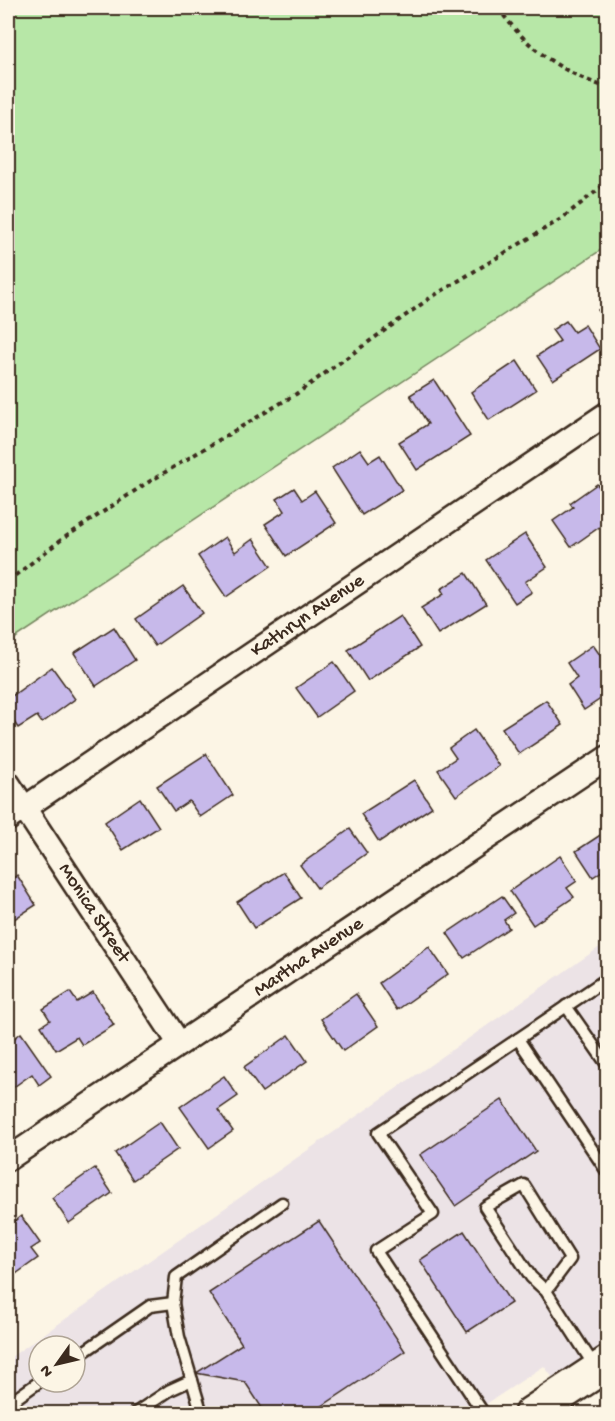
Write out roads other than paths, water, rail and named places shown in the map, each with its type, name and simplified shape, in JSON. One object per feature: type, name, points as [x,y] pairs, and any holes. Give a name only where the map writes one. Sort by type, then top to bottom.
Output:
[{"type":"main road","points":[[531,1413],[602,1366]]},
{"type":"street","name":"Kathryn Avenue","points":[[16,813],[608,413]]},
{"type":"street","name":"Martha Avenue","points":[[8,1159],[608,757]]},
{"type":"street","name":"Monica Street","points":[[8,783],[16,813],[179,1043]]},
{"type":"lane","points":[[484,1413],[376,1251],[433,1214],[378,1133],[608,978]]},
{"type":"lane","points":[[566,1006],[608,1066]]},
{"type":"lane","points":[[518,1039],[608,1173]]},
{"type":"lane","points":[[546,1292],[570,1259],[524,1185],[486,1208],[531,1277],[546,1292],[602,1366]]},
{"type":"lane","points":[[202,1413],[179,1337],[173,1303],[176,1277],[282,1203]]},
{"type":"lane","points":[[87,1350],[150,1306],[173,1303]]},
{"type":"lane","points":[[134,1413],[170,1390],[192,1380]]},
{"type":"lane","points":[[8,1404],[27,1391]]}]
